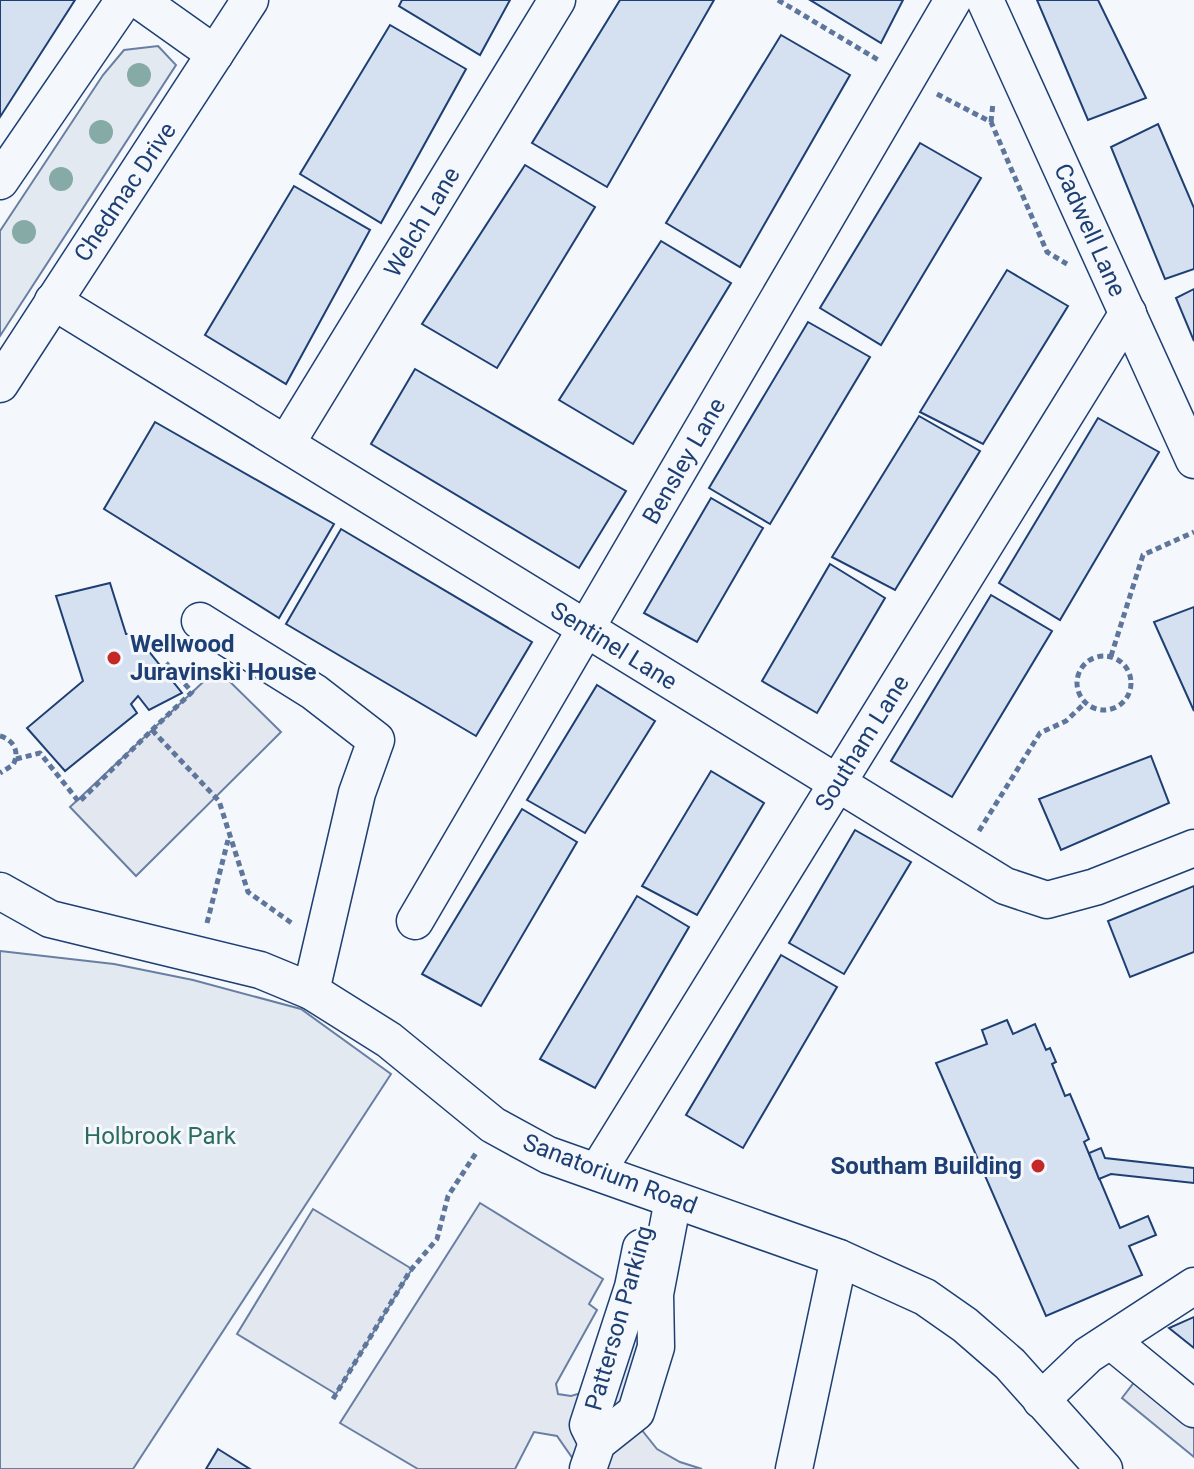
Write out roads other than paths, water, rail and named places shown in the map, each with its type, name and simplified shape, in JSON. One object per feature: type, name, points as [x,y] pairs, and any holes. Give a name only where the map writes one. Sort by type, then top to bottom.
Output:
[{"type":"street","points":[[0,181],[124,0]]},
{"type":"street","points":[[139,0],[215,54]]},
{"type":"street","name":"Chedmac Drive","points":[[0,384],[250,0]]},
{"type":"street","name":"Welch Lane","points":[[286,444],[557,0]]},
{"type":"street","name":"Bensley Lane","points":[[415,921],[953,0]]},
{"type":"street","name":"Cadwell Lane","points":[[985,0],[1194,460]]},
{"type":"street","name":"Sentinel Lane","points":[[53,301],[1005,886],[1047,900],[1095,887],[1194,848]]},
{"type":"street","name":"Southam Lane","points":[[597,1172],[1128,313]]},
{"type":"street","points":[[200,621],[314,692],[376,740],[357,793],[311,991]]},
{"type":"street","name":"Sanatorium Road","points":[[0,891],[50,919],[260,970],[311,991],[389,1040],[493,1125],[548,1155],[839,1258],[925,1297],[1010,1364],[1104,1469]]},
{"type":"street","name":"Patterson Parking","points":[[598,1448],[655,1294],[663,1196]]},
{"type":"street","name":"Patterson Parking","points":[[598,1448],[588,1425],[663,1196]]},
{"type":"street","points":[[794,1469],[839,1258]]},
{"type":"street","points":[[1041,1400],[1080,1361],[1194,1286]]},
{"type":"street","points":[[1111,1341],[1194,1409]]},
{"type":"place","name":"Wellwood Juravinski House","points":[[114,658]]},
{"type":"place","name":"Southam Building","points":[[1038,1166]]},
{"type":"park label","name":"Holbrook Park","points":[[160,1136]]}]
